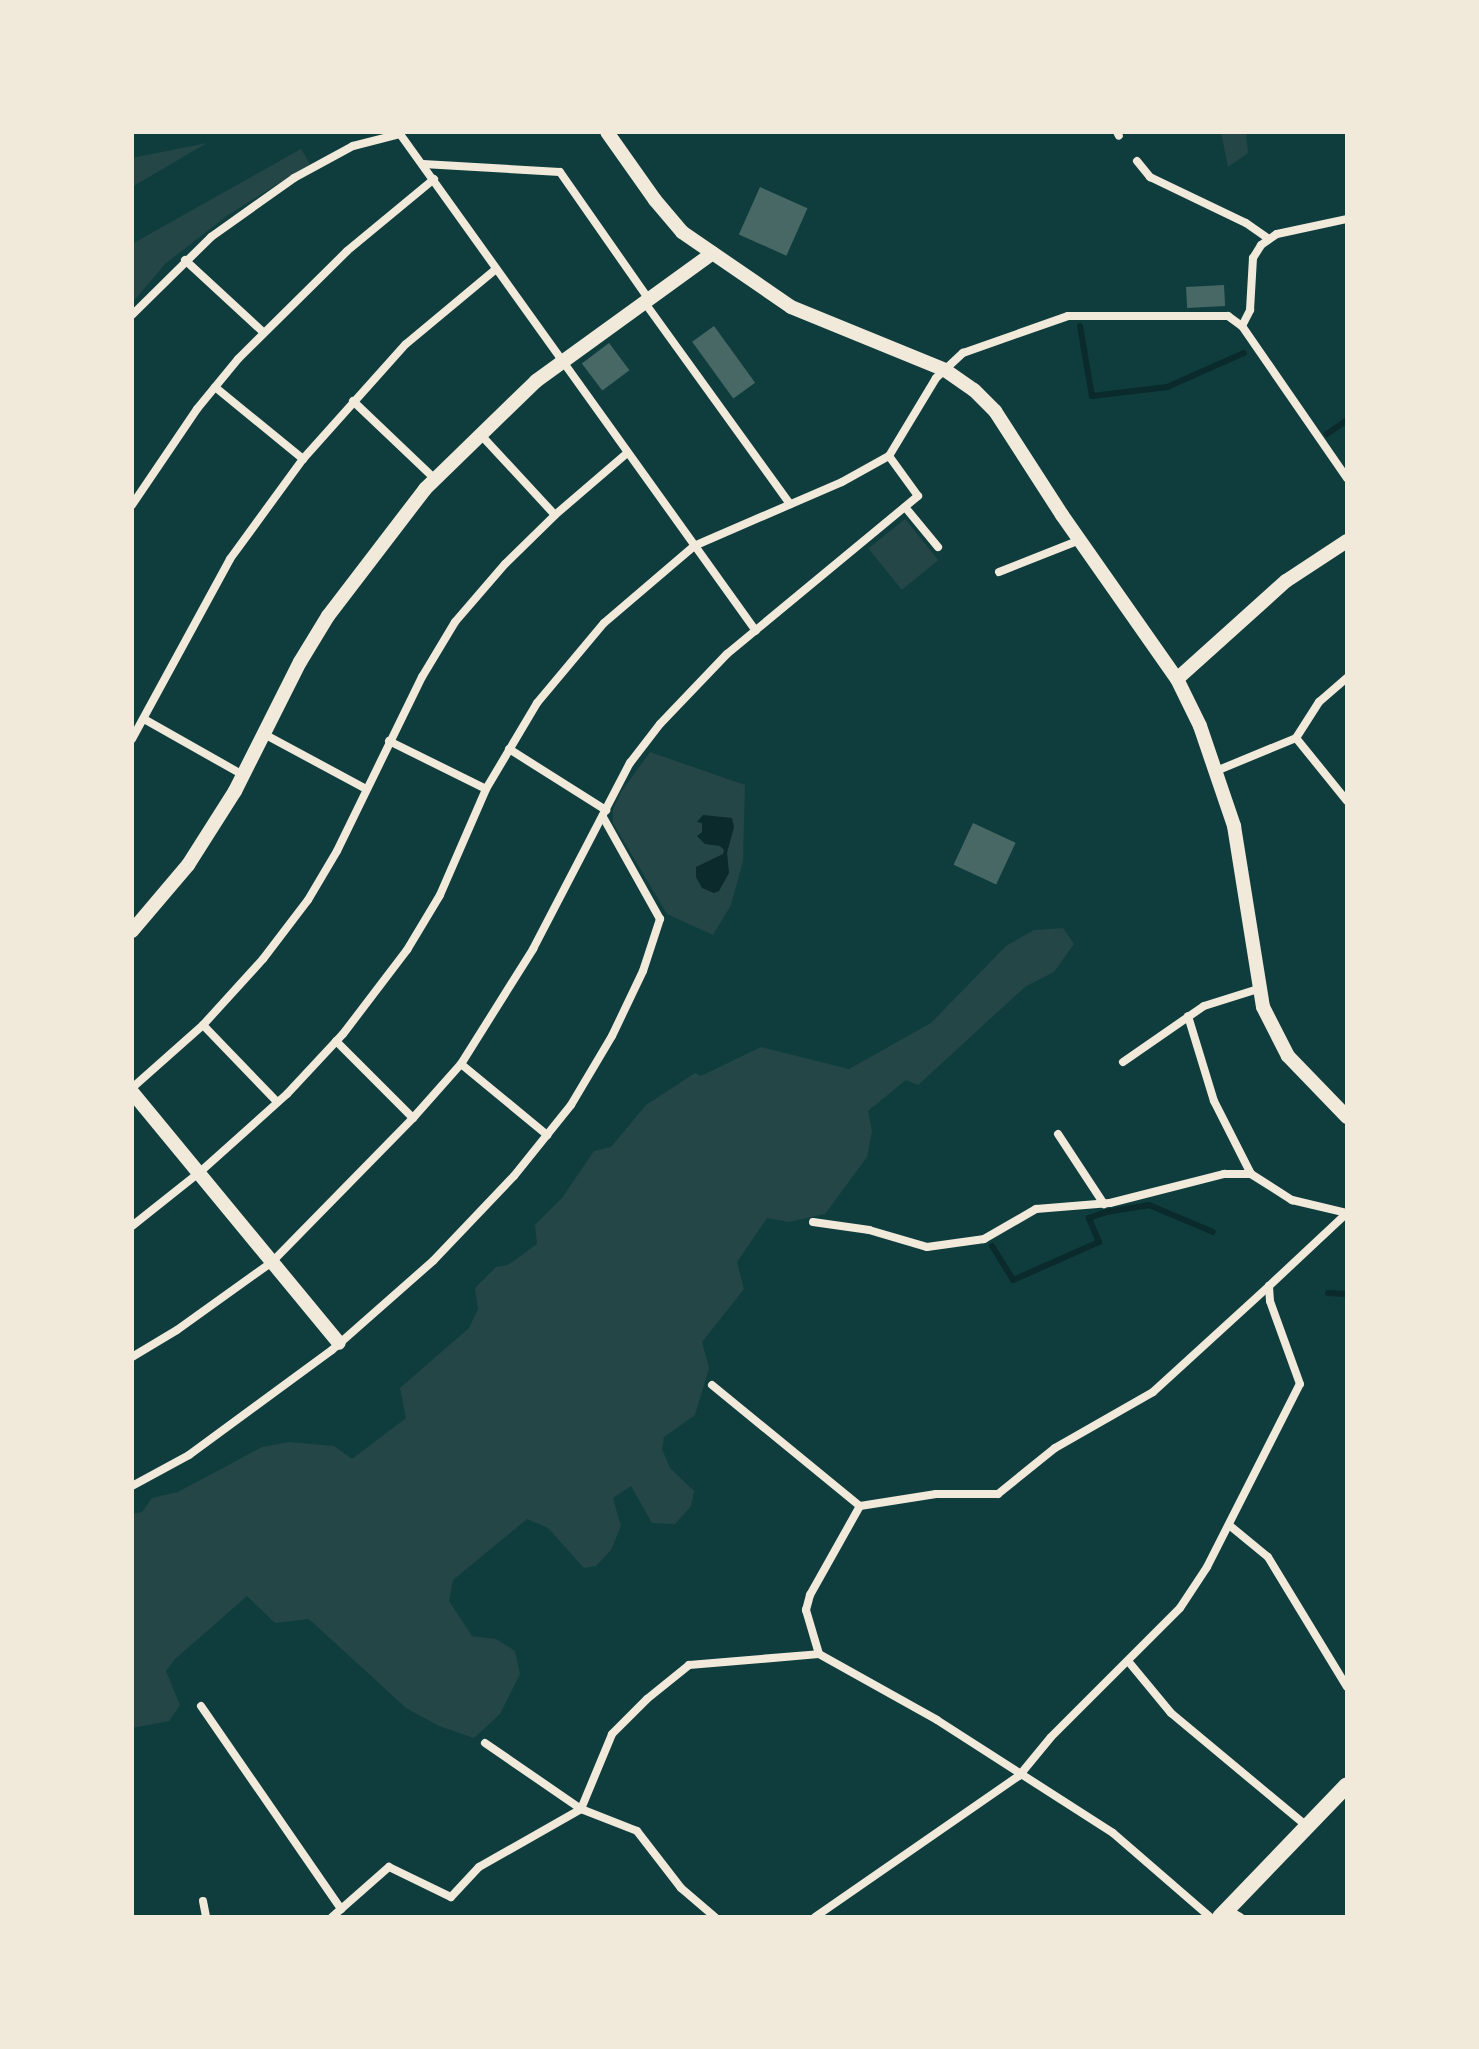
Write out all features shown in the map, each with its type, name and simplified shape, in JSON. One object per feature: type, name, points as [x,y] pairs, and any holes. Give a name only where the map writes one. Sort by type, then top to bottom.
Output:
[{"type":"main road","points":[[1229,1915],[1347,1785]]},
{"type":"street","points":[[607,132],[679,230],[791,307],[945,370],[974,390],[995,411],[1177,679],[1200,726],[1237,839],[1261,988],[1275,1036],[1288,1056],[1347,1117]]},
{"type":"street","points":[[132,315],[185,260],[294,178],[353,146],[400,134],[626,454],[756,631]]},
{"type":"street","points":[[1137,161],[1150,177],[1246,223],[1269,239]]},
{"type":"street","points":[[423,164],[560,172],[790,504]]},
{"type":"street","points":[[132,505],[215,387],[263,332],[347,251],[434,179]]},
{"type":"street","points":[[1242,326],[1250,310],[1253,258],[1269,239],[1277,234],[1347,219]]},
{"type":"street","points":[[132,931],[188,865],[243,775],[328,616],[386,536],[435,479],[536,381],[713,253]]},
{"type":"street","points":[[185,260],[263,332]]},
{"type":"street","points":[[132,739],[230,559],[303,459],[406,344],[496,269]]},
{"type":"street","points":[[132,1226],[200,1172],[277,1102],[336,1041],[407,950],[440,895],[486,789],[537,703],[568,663],[650,581],[694,546],[842,482],[889,456],[936,378],[963,353],[1068,316],[1228,316],[1242,326],[1347,478]]},
{"type":"street","points":[[215,387],[303,459]]},
{"type":"street","points":[[353,401],[435,479]]},
{"type":"street","points":[[479,434],[555,515]]},
{"type":"street","points":[[339,1343],[132,1090],[203,1025],[263,959],[308,900],[389,741],[455,622],[505,564],[555,515],[626,454]]},
{"type":"street","points":[[132,1357],[177,1330],[272,1262],[413,1118],[461,1064],[533,949],[630,763],[660,724],[718,663],[918,496],[889,456]]},
{"type":"street","points":[[905,507],[938,547]]},
{"type":"street","points":[[999,572],[1080,540]]},
{"type":"street","points":[[1177,679],[1286,581],[1347,541]]},
{"type":"street","points":[[1216,771],[1296,738],[1319,702],[1347,678]]},
{"type":"street","points":[[144,719],[243,775]]},
{"type":"street","points":[[264,734],[366,789]]},
{"type":"street","points":[[1296,738],[1347,801]]},
{"type":"street","points":[[389,741],[486,789]]},
{"type":"street","points":[[132,1486],[189,1455],[339,1343],[433,1261],[514,1176],[571,1105],[612,1036],[643,971],[660,919],[604,813],[509,749]]},
{"type":"street","points":[[1123,1062],[1188,1016],[1223,998],[1261,988]]},
{"type":"street","points":[[712,1385],[860,1506],[936,1494],[998,1494],[1055,1448],[1153,1392],[1347,1213],[1292,1200],[1251,1174],[1214,1101],[1188,1016]]},
{"type":"street","points":[[203,1025],[277,1102]]},
{"type":"street","points":[[336,1041],[413,1118]]},
{"type":"street","points":[[461,1064],[547,1135]]},
{"type":"street","points":[[1058,1134],[1104,1204]]},
{"type":"street","points":[[813,1222],[869,1230],[927,1247],[984,1239],[1036,1209],[1104,1204],[1224,1174],[1251,1174]]},
{"type":"street","points":[[815,1917],[1019,1776],[1051,1737],[1180,1608],[1229,1525],[1300,1384],[1270,1301],[1269,1286]]},
{"type":"street","points":[[819,1654],[806,1610],[810,1595],[860,1506]]},
{"type":"street","points":[[1229,1525],[1260,1548],[1277,1569],[1347,1687]]},
{"type":"street","points":[[332,1917],[389,1867],[451,1897],[479,1867],[581,1809],[612,1734],[647,1699],[689,1665],[819,1654],[937,1720],[1019,1776],[1037,1783],[1113,1833],[1210,1917]]},
{"type":"street","points":[[1128,1661],[1171,1713],[1308,1827]]},
{"type":"street","points":[[201,1706],[341,1909]]},
{"type":"street","points":[[485,1743],[581,1809],[637,1831],[681,1888],[715,1917]]},
{"type":"street","points":[[203,1901],[206,1917]]},
{"type":"shaded area","points":[[1221,132],[1246,132],[1248,153],[1228,167]]},
{"type":"shaded area","points":[[207,143],[132,187],[132,158]]},
{"type":"shaded area","points":[[301,149],[310,164],[228,215],[165,264],[132,303],[132,244]]},
{"type":"shaded area","points":[[905,519],[938,560],[902,590],[868,549]]},
{"type":"shaded area","points":[[650,752],[745,785],[743,861],[731,905],[713,935],[667,914],[613,823],[613,809],[621,792]]},
{"type":"shaded area","points":[[703,815],[732,818],[734,827],[727,853],[729,873],[719,891],[714,893],[702,888],[696,877],[696,867],[723,854],[724,850],[720,846],[705,844],[697,836],[702,832],[702,823],[697,822]]},
{"type":"shaded area","points":[[1063,928],[1074,944],[1054,972],[1026,986],[918,1085],[906,1080],[868,1111],[872,1131],[867,1157],[825,1214],[789,1222],[767,1218],[737,1262],[744,1289],[702,1342],[709,1368],[695,1415],[664,1437],[662,1449],[670,1468],[694,1491],[691,1506],[675,1524],[652,1523],[631,1486],[613,1498],[621,1526],[611,1550],[596,1566],[584,1568],[548,1528],[527,1519],[453,1580],[449,1601],[472,1636],[496,1639],[515,1651],[520,1674],[500,1714],[474,1738],[439,1726],[406,1708],[309,1619],[275,1623],[247,1596],[174,1660],[166,1671],[180,1705],[169,1721],[132,1728],[132,1514],[142,1512],[152,1498],[178,1492],[262,1447],[289,1442],[334,1446],[352,1459],[406,1418],[400,1388],[469,1328],[478,1309],[475,1288],[496,1267],[508,1265],[537,1244],[535,1225],[562,1198],[594,1151],[611,1147],[646,1105],[695,1073],[701,1076],[761,1047],[849,1069],[931,1023],[1006,946],[1034,930]]},
{"type":"building","points":[[760,187],[808,208],[786,256],[739,235]]},
{"type":"building","points":[[1224,285],[1225,306],[1187,308],[1186,287]]},
{"type":"building","points":[[714,326],[755,383],[733,399],[692,342]]},
{"type":"building","points":[[609,343],[629,370],[602,391],[582,363]]},
{"type":"building","points":[[973,823],[1016,843],[996,885],[954,865]]},
{"type":"waterway","points":[[1080,326],[1092,396],[1167,387],[1244,353]]},
{"type":"waterway","points":[[1327,434],[1347,420]]},
{"type":"waterway","points":[[992,1246],[1013,1280],[1099,1242],[1089,1218],[1106,1212],[1149,1205],[1213,1232]]},
{"type":"waterway","points":[[1328,1293],[1347,1294]]}]
